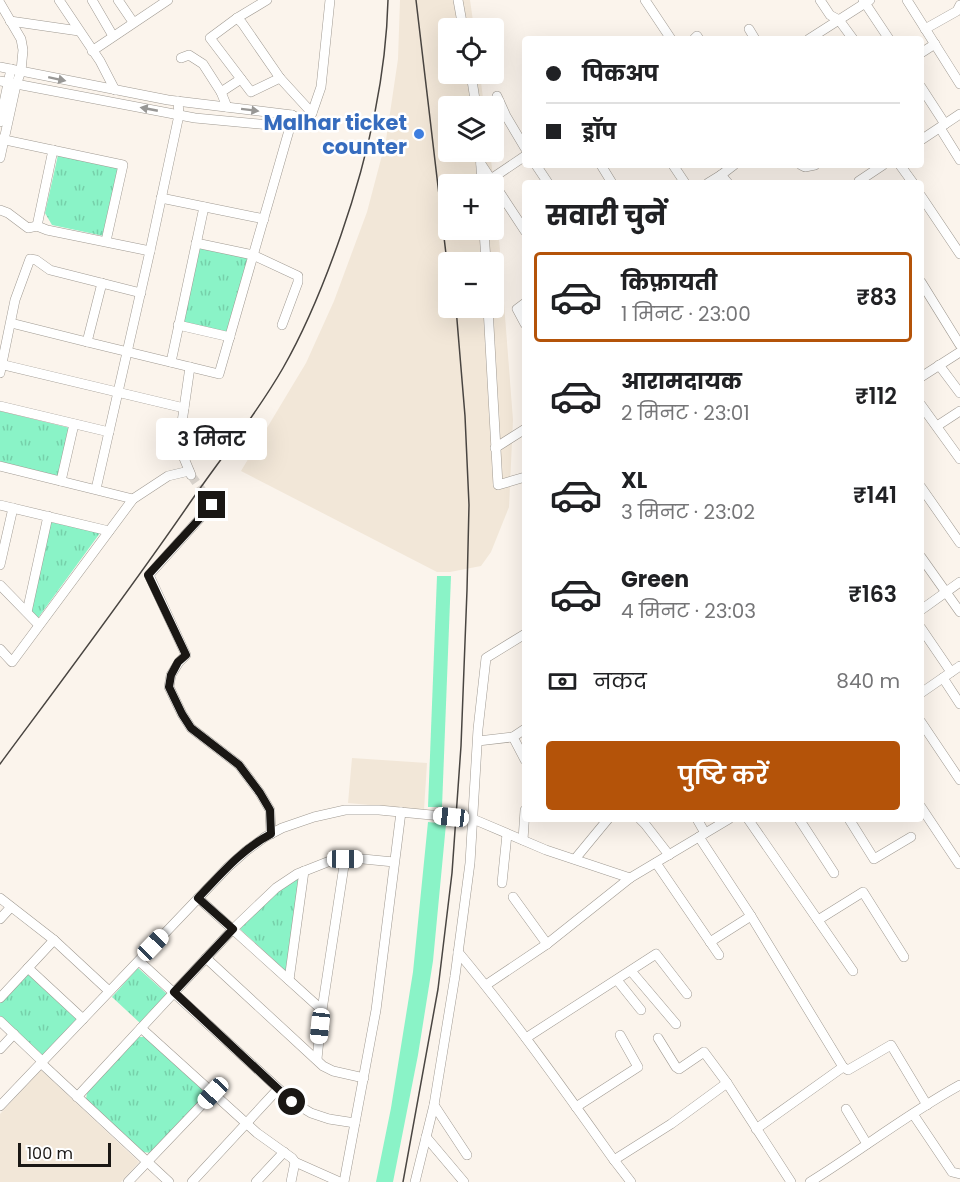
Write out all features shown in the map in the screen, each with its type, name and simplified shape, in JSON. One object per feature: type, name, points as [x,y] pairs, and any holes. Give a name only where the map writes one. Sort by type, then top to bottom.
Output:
[{"type":"street","points":[[59,0],[116,90]]},
{"type":"street","points":[[92,0],[113,36]]},
{"type":"street","points":[[118,0],[133,22]]},
{"type":"street","points":[[92,51],[168,0]]},
{"type":"street","points":[[267,0],[210,38],[251,92],[280,78]]},
{"type":"street","points":[[8,83],[179,115],[290,127],[312,113],[321,87],[330,0]]},
{"type":"street","points":[[645,0],[669,36]]},
{"type":"street","points":[[820,0],[830,15],[839,20],[851,36]]},
{"type":"street","points":[[907,0],[960,84]]},
{"type":"street","points":[[460,1],[462,18]]},
{"type":"street","points":[[814,36],[866,1],[887,36]]},
{"type":"street","points":[[925,29],[957,11],[959,2]]},
{"type":"street","points":[[0,3],[21,39],[23,50],[16,70],[8,83],[0,123]]},
{"type":"street","points":[[237,18],[280,78],[312,113]]},
{"type":"street","points":[[10,21],[79,31]]},
{"type":"street","points":[[749,29],[753,36]]},
{"type":"street","points":[[924,51],[935,44]]},
{"type":"street","points":[[181,57],[189,55],[203,64],[221,92],[223,107],[217,120]]},
{"type":"street","points":[[0,67],[178,101],[292,115],[302,120]]},
{"type":"street","points":[[221,92],[241,79]]},
{"type":"street","points":[[0,158],[8,83]]},
{"type":"street","points":[[924,93],[960,160]]},
{"type":"street","points":[[96,489],[179,115],[178,101]]},
{"type":"street","points":[[504,112],[522,143]]},
{"type":"street","points":[[924,136],[960,114]]},
{"type":"street","points":[[11,322],[219,374],[292,115]]},
{"type":"street","points":[[2,139],[123,165],[106,241]]},
{"type":"street","points":[[37,226],[53,150]]},
{"type":"street","points":[[498,174],[522,158]]},
{"type":"street","points":[[481,164],[488,174]]},
{"type":"street","points":[[481,164],[482,174]]},
{"type":"street","points":[[713,180],[729,168]]},
{"type":"street","points":[[860,180],[878,168]]},
{"type":"street","points":[[721,175],[725,180]]},
{"type":"street","points":[[161,198],[264,219]]},
{"type":"street","points":[[504,199],[522,226]]},
{"type":"street","points":[[924,200],[960,254]]},
{"type":"street","points":[[171,362],[204,207]]},
{"type":"street","points":[[0,210],[8,213],[28,228],[37,226],[150,251]]},
{"type":"street","points":[[196,243],[254,255],[298,276],[298,282],[282,325]]},
{"type":"street","points":[[141,293],[50,270],[36,260],[30,259],[15,300],[1,367],[184,408]]},
{"type":"street","points":[[87,342],[102,283]]},
{"type":"street","points":[[924,287],[960,345]]},
{"type":"street","points":[[522,305],[517,309],[522,318]]},
{"type":"street","points":[[488,318],[498,485],[522,478]]},
{"type":"street","points":[[178,326],[230,337]]},
{"type":"street","points":[[924,375],[960,352]]},
{"type":"street","points":[[939,365],[960,393]]},
{"type":"street","points":[[0,650],[12,662],[133,499],[168,476],[190,473],[181,451],[181,429],[190,367]]},
{"type":"street","points":[[0,406],[109,432]]},
{"type":"street","points":[[924,409],[960,459]]},
{"type":"street","points":[[937,426],[960,411]]},
{"type":"street","points":[[61,481],[74,424]]},
{"type":"street","points":[[495,448],[522,431]]},
{"type":"street","points":[[0,466],[133,499]]},
{"type":"street","points":[[924,491],[960,543]]},
{"type":"street","points":[[0,505],[109,531]]},
{"type":"street","points":[[212,505],[148,575],[186,655],[178,662],[171,675],[169,687],[191,728],[239,765],[260,793],[270,810],[271,834]]},
{"type":"street","points":[[0,566],[3,536],[13,508]]},
{"type":"street","points":[[27,612],[48,516]]},
{"type":"street","points":[[924,561],[960,612]]},
{"type":"street","points":[[924,608],[960,582]]},
{"type":"street","points":[[0,585],[39,625]]},
{"type":"street","points":[[924,633],[960,704]]},
{"type":"street","points":[[415,1182],[434,1105],[458,952],[470,863],[486,658],[522,636]]},
{"type":"street","points":[[924,691],[960,666]]},
{"type":"street","points":[[924,726],[960,780]]},
{"type":"street","points":[[478,741],[513,737],[522,731]]},
{"type":"street","points":[[513,737],[522,754]]},
{"type":"street","points":[[0,1106],[228,867],[246,851],[282,828],[345,810],[379,810],[473,819],[546,850],[630,878]]},
{"type":"street","points":[[141,1028],[246,1123],[295,1162],[342,1182],[376,1010],[400,812]]},
{"type":"street","points":[[924,812],[960,864]]},
{"type":"street","points":[[523,840],[524,822]]},
{"type":"street","points":[[575,859],[606,822]]},
{"type":"street","points":[[643,822],[669,855]]},
{"type":"street","points":[[699,822],[702,835],[843,1067],[848,1070],[855,1067],[891,1045],[927,1105]]},
{"type":"street","points":[[486,985],[547,944],[630,878],[724,822]]},
{"type":"street","points":[[750,822],[853,971]]},
{"type":"street","points":[[801,822],[834,873]]},
{"type":"street","points":[[851,822],[874,859],[911,837]]},
{"type":"street","points":[[502,883],[507,834]]},
{"type":"street","points":[[76,1097],[233,929],[276,888],[297,874],[335,859],[394,862]]},
{"type":"street","points":[[316,1059],[345,859]]},
{"type":"street","points":[[656,863],[719,955]]},
{"type":"street","points":[[289,980],[304,871]]},
{"type":"street","points":[[818,920],[863,892],[904,957]]},
{"type":"street","points":[[513,897],[547,944]]},
{"type":"street","points":[[0,898],[54,940],[109,992]]},
{"type":"street","points":[[198,898],[322,1010]]},
{"type":"street","points":[[0,919],[11,907]]},
{"type":"street","points":[[710,942],[752,916]]},
{"type":"street","points":[[0,998],[54,940]]},
{"type":"street","points":[[458,952],[526,1038],[631,1182]]},
{"type":"street","points":[[526,1038],[656,954],[687,994]]},
{"type":"street","points":[[206,958],[323,1066],[333,1071],[364,1078]]},
{"type":"street","points":[[139,960],[292,1102],[311,1113],[329,1119],[355,1123]]},
{"type":"street","points":[[28,968],[83,1019]]},
{"type":"street","points":[[631,971],[676,1024]]},
{"type":"street","points":[[616,980],[641,1010]]},
{"type":"street","points":[[0,1021],[76,1097],[169,1182]]},
{"type":"street","points":[[0,1049],[14,1034]]},
{"type":"street","points":[[576,1107],[638,1067],[620,1035]]},
{"type":"street","points":[[658,1038],[679,1069],[704,1052],[727,1083],[790,1182]]},
{"type":"street","points":[[756,1129],[843,1067]]},
{"type":"street","points":[[614,1160],[671,1124],[727,1083]]},
{"type":"street","points":[[810,1182],[880,1134],[960,1085]]},
{"type":"street","points":[[192,1182],[278,1089]]},
{"type":"street","points":[[128,1182],[213,1093]]},
{"type":"street","points":[[434,1105],[467,1155]]},
{"type":"street","points":[[846,1109],[867,1144]]},
{"type":"street","points":[[913,1114],[952,1172],[960,1174]]},
{"type":"street","points":[[426,1137],[464,1182]]},
{"type":"street","points":[[256,1182],[284,1152]]},
{"type":"street","points":[[291,1182],[295,1162]]},
{"type":"shaded area","points":[[400,0],[470,0],[473,18],[438,18],[438,84],[481,84],[483,96],[438,96],[438,162],[491,162],[493,174],[438,174],[438,240],[499,240],[500,252],[438,252],[438,318],[504,318],[504,303],[513,420],[509,507],[491,552],[481,566],[450,572],[437,572],[241,471],[306,363],[334,301],[367,212],[386,140],[398,59]]},
{"type":"shaded area","points":[[352,758],[427,763],[424,810],[348,803]]},
{"type":"shaded area","points":[[41,1070],[139,1162],[121,1182],[0,1182],[0,1114]]},
{"type":"green space","points":[[58,155],[118,168],[104,236],[52,225],[45,213]]},
{"type":"green space","points":[[200,246],[250,257],[228,334],[182,323]]},
{"type":"green space","points":[[0,411],[70,428],[59,476],[0,462]]},
{"type":"green space","points":[[51,522],[100,533],[38,618],[31,612]]},
{"type":"green space","points":[[437,576],[451,576],[442,807],[428,807]]},
{"type":"green space","points":[[428,822],[446,824],[433,961],[418,1055],[393,1182],[376,1182],[391,1108],[413,972]]},
{"type":"green space","points":[[297,878],[300,879],[288,973],[240,929],[274,895]]},
{"type":"green space","points":[[138,968],[167,994],[140,1023],[112,997]]},
{"type":"green space","points":[[28,973],[77,1019],[42,1056],[0,1017],[0,1003]]},
{"type":"green space","points":[[138,1037],[145,1037],[203,1089],[203,1097],[151,1153],[143,1152],[86,1099],[87,1093]]},
{"type":"tunnel","points":[[191,475],[212,505]]},
{"type":"railway","points":[[0,764],[249,421],[283,368],[300,336],[335,252],[367,149],[379,90],[388,0]]},
{"type":"railway","points":[[416,0],[446,252]]},
{"type":"railway","points":[[403,1182],[438,989],[452,873],[461,746],[469,505],[457,318]]},
{"type":"place","name":"Malhar ticket counter","points":[[419,134]]},
{"type":"route","points":[[212,505],[148,575],[186,655],[178,662],[171,675],[169,687],[191,728],[239,765],[260,793],[270,810],[271,834],[246,851],[198,898],[233,929],[174,992],[292,1102]]}]
